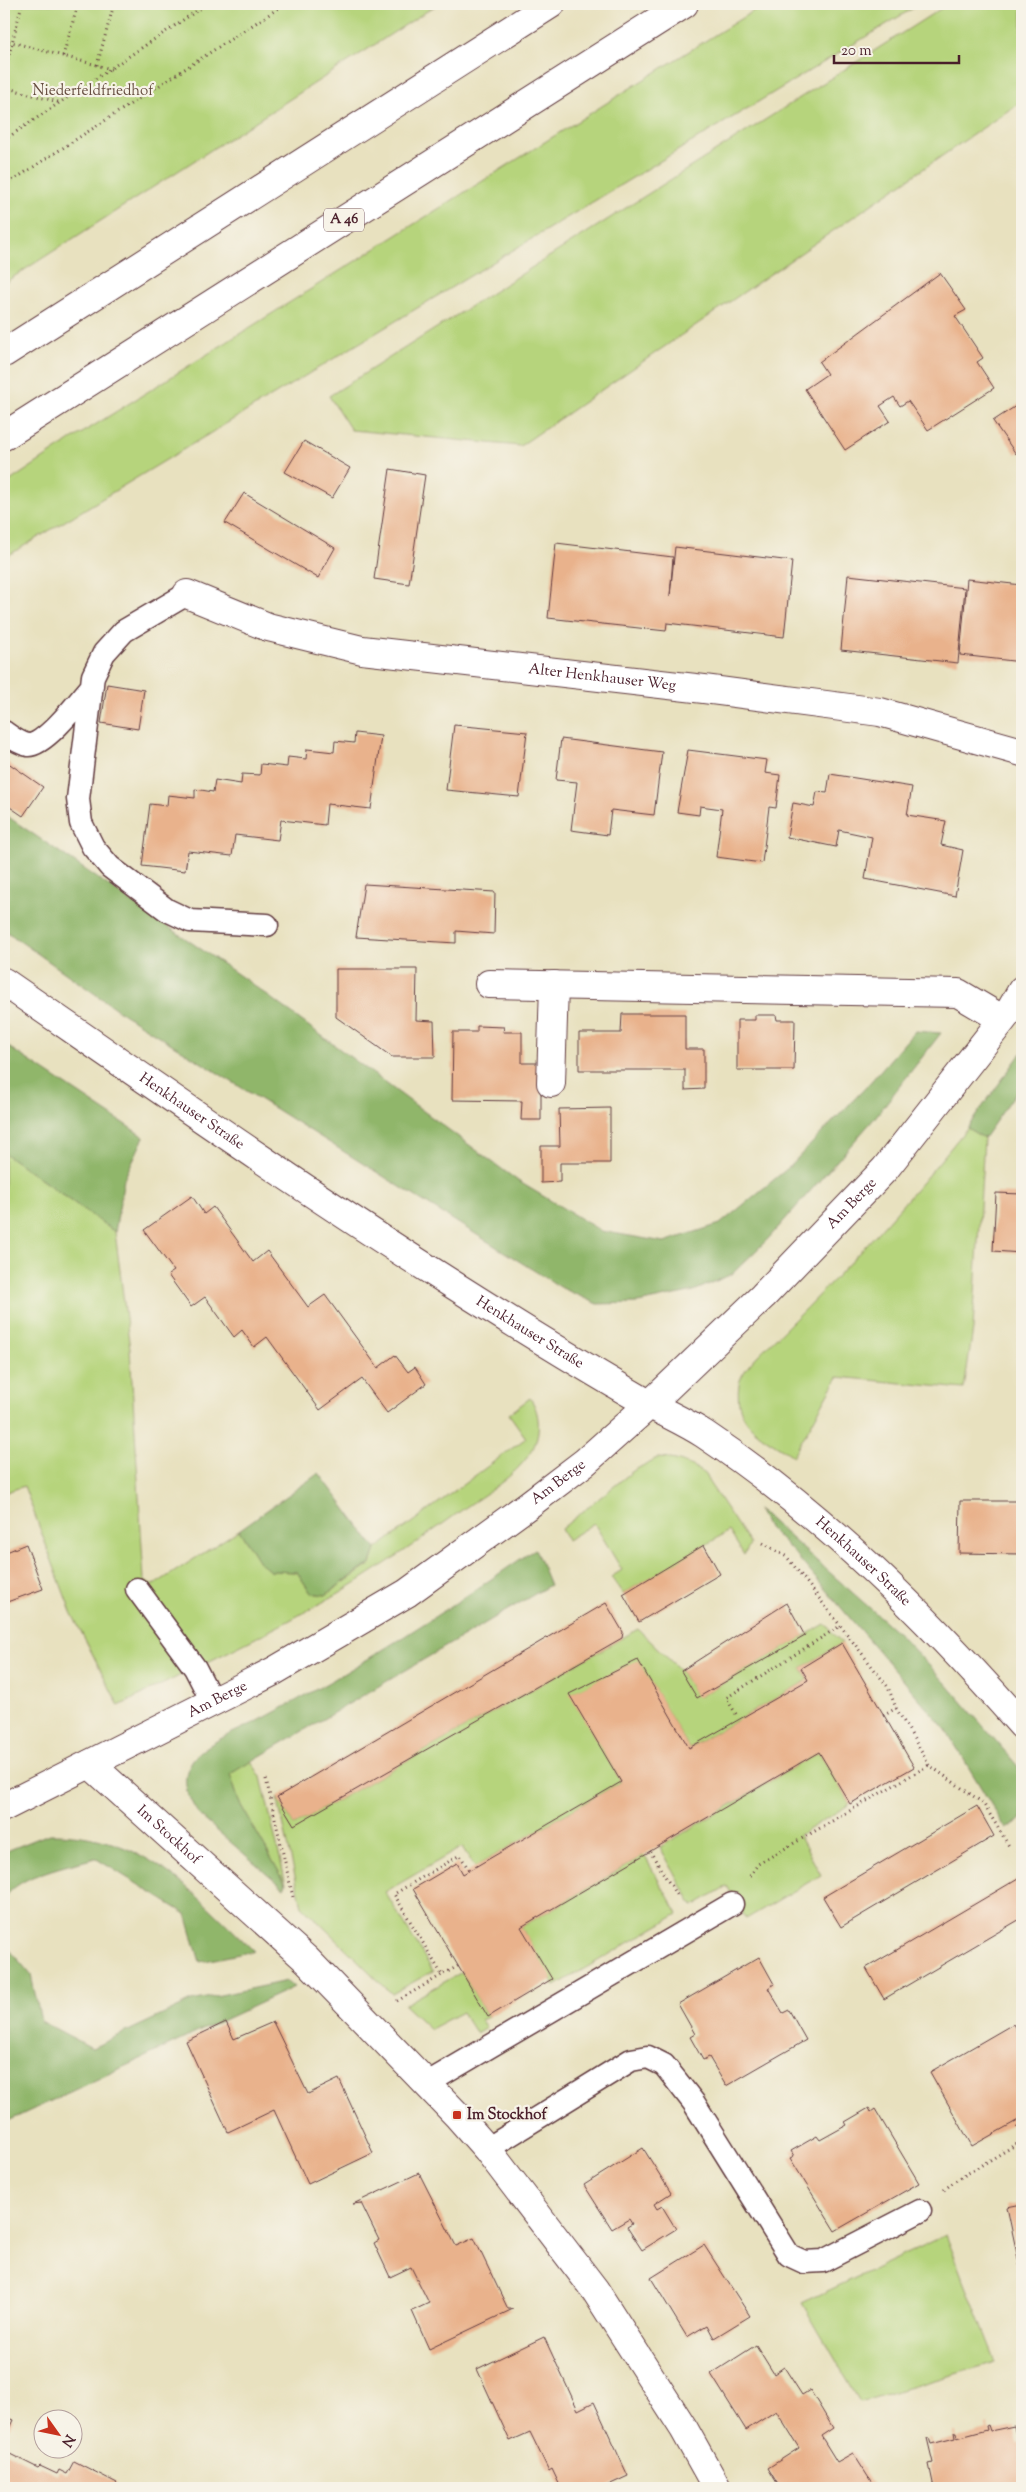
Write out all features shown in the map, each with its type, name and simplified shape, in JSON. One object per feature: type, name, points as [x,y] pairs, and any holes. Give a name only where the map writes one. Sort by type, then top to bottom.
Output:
[{"type":"main road","points":[[4,353],[551,4]]},
{"type":"main road","name":"A 46","points":[[4,436],[684,4]]},
{"type":"main road","name":"Alter Henkhauser Weg","points":[[187,594],[268,627],[362,650],[695,688],[880,712],[1022,752]]},
{"type":"main road","name":"Henkhauser Straße","points":[[4,982],[157,1088],[450,1283],[649,1404],[700,1432],[734,1455],[857,1553],[962,1657],[1022,1725]]},
{"type":"main road","points":[[489,984],[958,993],[1002,1019]]},
{"type":"main road","points":[[551,1083],[554,985]]},
{"type":"main road","name":"Am Berge","points":[[4,1807],[274,1671],[407,1593],[585,1462],[763,1296],[885,1169],[1002,1019],[1022,990]]},
{"type":"main road","name":"Im Stockhof","points":[[90,1764],[274,1930],[365,2019],[487,2149],[596,2290],[684,2429],[717,2488]]},
{"type":"lane","points":[[187,594],[124,631],[104,653],[94,676],[92,686],[78,799],[80,823],[93,847],[110,867],[167,910],[190,921],[267,925]]},
{"type":"lane","points":[[4,732],[18,742],[30,745],[42,740],[92,686]]},
{"type":"lane","points":[[137,1589],[195,1668],[212,1701]]},
{"type":"lane","points":[[426,2084],[732,1904]]},
{"type":"lane","points":[[487,2149],[631,2060],[648,2057],[664,2065],[694,2103],[789,2255],[804,2262],[823,2261],[920,2211]]},
{"type":"path","points":[[4,74],[22,4]]},
{"type":"path","points":[[63,56],[78,4]]},
{"type":"path","points":[[97,65],[114,4]]},
{"type":"path","points":[[4,140],[58,102],[112,69],[207,4]]},
{"type":"path","points":[[4,186],[285,4]]},
{"type":"path","points":[[4,40],[112,69]]},
{"type":"path","points":[[4,87],[58,102]]},
{"type":"path","points":[[763,1543],[787,1557],[888,1687],[896,1708],[929,1765],[983,1803],[1009,1846]]},
{"type":"path","points":[[736,1714],[726,1698],[840,1626]]},
{"type":"path","points":[[883,1716],[896,1708]]},
{"type":"path","points":[[732,1904],[758,1864],[929,1765]]},
{"type":"path","points":[[266,1779],[293,1896],[274,1930]]},
{"type":"path","points":[[650,1851],[694,1926]]},
{"type":"path","points":[[442,1975],[394,1894],[460,1855],[469,1870]]},
{"type":"path","points":[[365,2019],[458,1966]]},
{"type":"path","points":[[1015,2122],[1022,2136]]},
{"type":"path","points":[[954,2181],[1022,2141]]},
{"type":"green space","name":"Niederfeldfriedhof","points":[[4,4],[438,4],[4,283]]},
{"type":"green space","points":[[764,4],[920,4],[4,558],[4,485],[71,440]]},
{"type":"green space","points":[[948,4],[1022,4],[1022,101],[520,446],[351,430],[329,396]]},
{"type":"green space","points":[[4,814],[249,982],[518,1181],[601,1231],[664,1242],[720,1224],[788,1168],[866,1087],[915,1031],[941,1033],[873,1120],[768,1239],[732,1274],[694,1291],[638,1303],[597,1304],[562,1288],[125,1015],[4,930]]},
{"type":"green space","points":[[4,1044],[144,1137],[124,1179],[115,1232],[4,1153]]},
{"type":"green space","points":[[1022,1052],[1022,1084],[984,1138],[967,1128]]},
{"type":"green space","points":[[967,1128],[984,1138],[973,1329],[964,1389],[838,1377],[793,1456],[762,1436],[746,1420],[738,1398],[741,1377],[757,1356],[831,1283],[878,1233]]},
{"type":"green space","points":[[4,1153],[115,1232],[130,1349],[144,1580],[154,1585],[239,1530],[259,1562],[270,1571],[297,1572],[311,1593],[325,1595],[371,1564],[376,1549],[526,1438],[509,1414],[530,1398],[538,1417],[537,1439],[531,1452],[517,1469],[499,1484],[401,1553],[339,1593],[285,1623],[119,1706],[71,1612],[24,1486],[4,1493]]},
{"type":"green space","points":[[657,1458],[684,1462],[707,1475],[708,1481],[750,1544],[744,1555],[729,1531],[623,1594],[611,1577],[622,1570],[594,1523],[567,1540],[561,1529],[633,1471]]},
{"type":"green space","points":[[319,1473],[376,1549],[371,1563],[325,1595],[311,1593],[297,1572],[270,1571],[259,1562],[239,1530]]},
{"type":"green space","points":[[758,1509],[897,1632],[945,1682],[1022,1771],[1022,1819],[1006,1829],[946,1730],[794,1553],[765,1524]]},
{"type":"green space","points":[[535,1549],[550,1585],[230,1774],[239,1802],[286,1884],[284,1888],[200,1816],[189,1796],[186,1782],[188,1768],[197,1754],[214,1742],[262,1719],[333,1680],[469,1594]]},
{"type":"green space","points":[[825,1624],[842,1643],[801,1668],[808,1680],[689,1748],[638,1661],[570,1694],[621,1782],[475,1867],[462,1847],[385,1892],[433,1971],[392,1994],[302,1906],[277,1797],[294,1825],[638,1629],[681,1671],[697,1698]]},
{"type":"green space","points":[[819,1752],[850,1804],[799,1835],[821,1875],[746,1919],[727,1886],[693,1906],[660,1847]]},
{"type":"green space","points":[[251,1761],[261,1777],[286,1884],[239,1802],[230,1774]]},
{"type":"green space","points":[[49,1834],[83,1836],[113,1843],[139,1854],[164,1869],[186,1887],[254,1951],[200,1962],[186,1914],[95,1858],[32,1877],[11,1890],[4,1899],[4,1852]]},
{"type":"green space","points":[[644,1855],[678,1914],[555,1986],[521,1927]]},
{"type":"green space","points":[[4,1943],[31,1975],[41,2021],[92,2048],[192,2001],[287,1981],[294,1987],[4,2123]]},
{"type":"green space","points":[[462,1972],[488,2017],[481,2020],[486,2028],[476,2034],[462,2012],[430,2029],[404,2005]]},
{"type":"green space","points":[[946,2235],[996,2362],[860,2402],[802,2303]]},
{"type":"building","points":[[940,273],[966,310],[955,316],[983,358],[977,362],[994,388],[928,430],[908,401],[900,406],[894,397],[880,406],[890,421],[845,450],[805,389],[827,374],[819,362]]},
{"type":"building","points":[[1022,402],[1022,450],[1016,454],[993,421]]},
{"type":"building","points":[[304,441],[350,468],[332,498],[285,472]]},
{"type":"building","points":[[390,469],[425,475],[409,584],[374,579]]},
{"type":"building","points":[[244,493],[335,548],[318,578],[225,523]]},
{"type":"building","points":[[556,543],[673,557],[670,596],[675,547],[792,561],[784,637],[667,623],[666,631],[548,618]]},
{"type":"building","points":[[848,575],[965,588],[958,663],[841,650]]},
{"type":"building","points":[[967,579],[1022,585],[1022,662],[960,655]]},
{"type":"building","points":[[107,684],[144,690],[138,729],[101,723]]},
{"type":"building","points":[[454,725],[527,732],[519,797],[446,790]]},
{"type":"building","points":[[355,733],[381,736],[371,809],[327,804],[325,825],[281,820],[278,840],[235,835],[232,856],[188,851],[185,871],[142,866],[150,804],[167,806],[168,795],[195,798],[195,789],[213,792],[215,780],[241,784],[242,774],[260,775],[261,764],[287,767],[288,757],[306,759],[307,749],[334,752],[335,741],[354,743]]},
{"type":"building","points":[[561,739],[662,752],[654,815],[611,810],[608,835],[571,830],[577,782],[556,780]]},
{"type":"building","points":[[688,750],[767,760],[765,773],[780,775],[776,808],[769,807],[762,863],[716,857],[722,809],[700,806],[699,815],[677,812]]},
{"type":"building","points":[[4,760],[43,787],[23,816],[4,803]]},
{"type":"building","points":[[830,774],[912,787],[907,815],[946,821],[941,845],[963,850],[955,896],[865,879],[872,837],[839,830],[836,847],[787,837],[793,803],[814,807],[817,792],[827,793]]},
{"type":"building","points":[[364,884],[495,892],[494,934],[456,931],[456,943],[356,937]]},
{"type":"building","points":[[336,969],[417,969],[416,1020],[434,1021],[435,1057],[392,1057],[336,1017]]},
{"type":"building","points":[[622,1014],[685,1014],[685,1049],[704,1049],[704,1089],[685,1090],[685,1070],[579,1070],[579,1033],[621,1033]]},
{"type":"building","points":[[755,1015],[776,1015],[777,1020],[795,1020],[794,1070],[737,1070],[737,1020],[755,1020]]},
{"type":"building","points":[[477,1026],[504,1027],[503,1032],[522,1032],[522,1063],[541,1063],[541,1120],[521,1120],[522,1101],[452,1100],[453,1032],[477,1032]]},
{"type":"building","points":[[610,1108],[610,1163],[560,1163],[560,1182],[541,1183],[541,1146],[560,1146],[559,1109]]},
{"type":"building","points":[[996,1193],[1022,1194],[1022,1253],[993,1251]]},
{"type":"building","points":[[192,1196],[204,1214],[213,1207],[253,1262],[267,1251],[308,1307],[325,1295],[378,1368],[395,1355],[408,1372],[415,1367],[426,1384],[387,1413],[362,1379],[320,1410],[267,1337],[254,1347],[242,1330],[234,1337],[205,1297],[191,1307],[168,1275],[174,1271],[144,1230]]},
{"type":"building","points":[[960,1501],[1022,1501],[1022,1554],[959,1553]]},
{"type":"building","points":[[26,1544],[43,1589],[7,1602],[4,1594],[4,1553]]},
{"type":"building","points":[[704,1545],[720,1574],[639,1622],[623,1594]]},
{"type":"building","points":[[606,1603],[623,1632],[622,1638],[294,1825],[277,1797]]},
{"type":"building","points":[[787,1603],[805,1636],[697,1698],[681,1671]]},
{"type":"building","points":[[842,1643],[914,1767],[850,1804],[819,1752],[521,1927],[552,1979],[488,2017],[413,1889],[457,1863],[463,1874],[621,1782],[569,1694],[638,1660],[689,1748],[808,1680],[801,1668]]},
{"type":"building","points":[[977,1806],[994,1836],[841,1927],[823,1897]]},
{"type":"building","points":[[1019,1878],[1022,1883],[1022,1918],[884,1999],[866,1968]]},
{"type":"building","points":[[759,1957],[774,1984],[768,1988],[783,2013],[789,2010],[806,2040],[726,2086],[709,2057],[703,2060],[690,2037],[695,2034],[678,2004]]},
{"type":"building","points":[[226,2022],[234,2039],[273,2022],[308,2094],[339,2079],[373,2153],[308,2184],[274,2110],[228,2132],[186,2041]]},
{"type":"building","points":[[1013,2024],[1022,2040],[1022,2118],[972,2146],[930,2072]]},
{"type":"building","points":[[869,2108],[871,2112],[875,2109],[919,2183],[835,2231],[790,2158],[794,2156],[791,2151],[817,2136],[820,2140],[847,2125],[845,2122]]},
{"type":"building","points":[[643,2148],[671,2193],[654,2204],[657,2209],[662,2206],[676,2229],[642,2250],[627,2227],[632,2224],[629,2219],[612,2229],[584,2185]]},
{"type":"building","points":[[419,2173],[456,2246],[474,2238],[508,2309],[513,2309],[429,2349],[412,2311],[429,2303],[411,2267],[390,2277],[374,2243],[379,2240],[361,2203],[353,2204]]},
{"type":"building","points":[[1022,2204],[1022,2273],[1021,2273],[1007,2207]]},
{"type":"building","points":[[704,2245],[750,2316],[714,2338],[707,2325],[687,2337],[651,2278]]},
{"type":"building","points":[[544,2337],[578,2410],[594,2402],[628,2476],[602,2488],[561,2488],[552,2469],[549,2471],[530,2432],[510,2441],[477,2369]]},
{"type":"building","points":[[756,2345],[774,2374],[784,2367],[802,2395],[810,2390],[833,2428],[821,2436],[837,2462],[853,2453],[872,2483],[863,2488],[780,2488],[768,2468],[799,2448],[776,2411],[746,2430],[711,2374]]},
{"type":"building","points":[[4,2416],[13,2420],[4,2439]]},
{"type":"building","points":[[988,2425],[990,2431],[1014,2426],[1018,2444],[1022,2443],[1022,2488],[934,2488],[929,2464],[933,2463],[927,2438],[929,2438],[931,2444],[955,2438],[954,2432],[956,2432],[957,2438],[987,2430],[986,2426]]},
{"type":"building","points":[[4,2451],[38,2468],[40,2466],[57,2474],[59,2470],[67,2474],[74,2461],[117,2483],[114,2488],[4,2488]]},
{"type":"place","name":"Im Stockhof","points":[[457,2115]]}]
